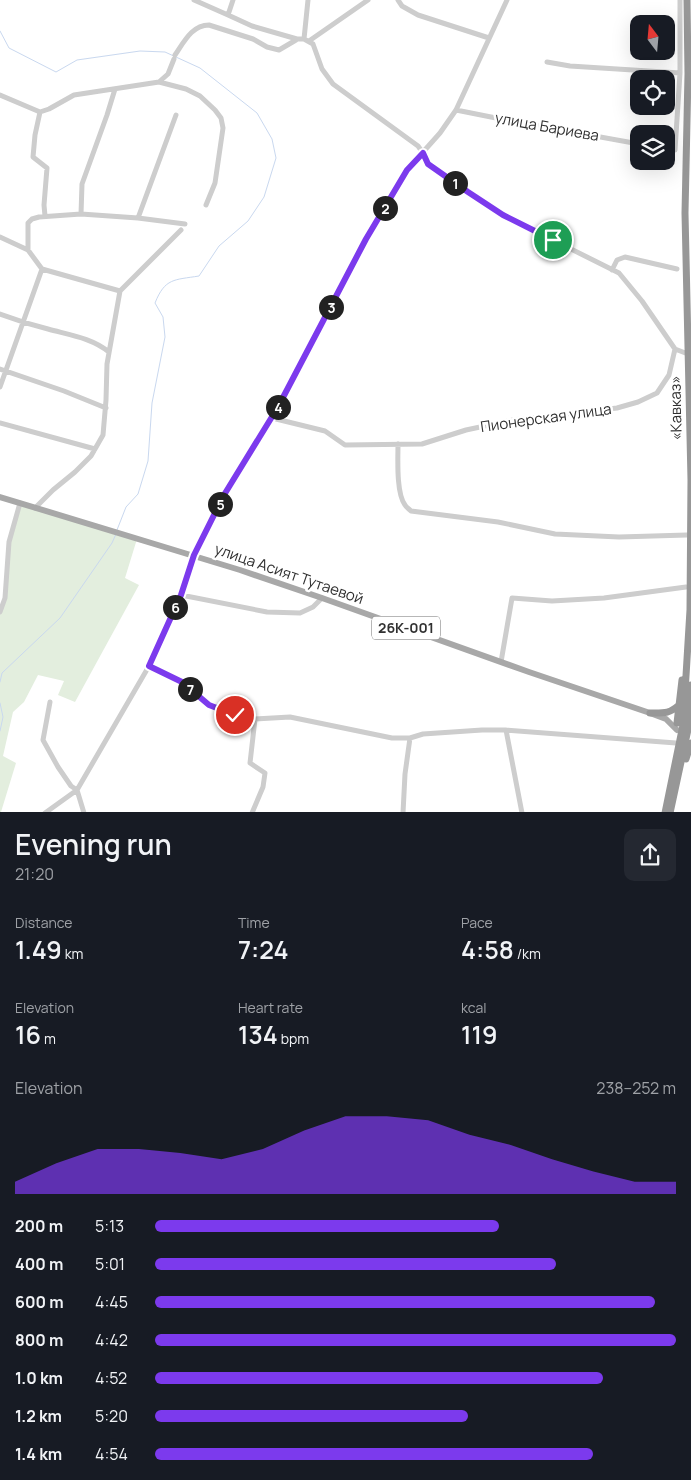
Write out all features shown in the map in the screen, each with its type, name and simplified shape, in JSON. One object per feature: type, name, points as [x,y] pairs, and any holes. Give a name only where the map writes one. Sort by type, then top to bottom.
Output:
[{"type":"highway","name":"«Кавказ»","points":[[663,812],[683,726],[690,610],[691,480],[685,213],[688,74],[687,0]]},
{"type":"highway","name":"«Кавказ»","points":[[663,812],[681,722],[679,705],[685,656],[687,535],[691,480]]},
{"type":"highway","points":[[670,812],[689,725],[691,685]]},
{"type":"highway","points":[[650,713],[673,711],[679,705]]},
{"type":"highway","points":[[674,812],[691,743]]},
{"type":"main road","name":"улица Асият Тутаевой","points":[[0,497],[194,555],[666,719],[681,722],[689,736]]},
{"type":"main road","points":[[650,713],[681,722]]},
{"type":"street","points":[[194,0],[252,26],[307,40],[313,44],[322,69],[333,84],[418,146],[428,164],[503,215],[620,273],[675,349],[688,354]]},
{"type":"street","points":[[228,15],[233,0]]},
{"type":"street","points":[[307,40],[308,0]]},
{"type":"street","points":[[307,40],[368,0]]},
{"type":"street","points":[[398,0],[402,6],[418,15],[489,38]]},
{"type":"street","points":[[45,812],[77,790],[149,666],[181,595],[194,555],[224,495],[272,418],[366,239],[407,170],[440,133],[456,110],[507,0]]},
{"type":"street","points":[[675,150],[680,73],[680,0]]},
{"type":"street","points":[[159,82],[168,74],[175,57],[189,35],[202,25],[209,25],[244,36],[267,47],[279,50],[297,39]]},
{"type":"street","points":[[547,62],[570,66],[680,73]]},
{"type":"street","points":[[0,95],[40,112],[49,109],[74,94],[159,82],[186,89],[200,96],[216,110],[223,128],[215,183],[206,205]]},
{"type":"street","points":[[81,214],[82,184],[115,88]]},
{"type":"street","name":"улица Бариева","points":[[456,110],[630,142]]},
{"type":"street","points":[[40,112],[33,157],[47,168],[45,216]]},
{"type":"street","points":[[138,218],[176,115]]},
{"type":"street","points":[[28,250],[28,222],[45,216],[81,214],[185,224]]},
{"type":"street","points":[[35,508],[91,456],[103,435],[107,364],[120,291],[181,230]]},
{"type":"street","points":[[0,237],[28,250],[42,269],[120,291]]},
{"type":"street","points":[[612,270],[617,260],[625,257],[677,269]]},
{"type":"street","points":[[0,387],[3,370],[29,308],[42,269]]},
{"type":"street","points":[[0,314],[82,338],[99,344],[109,352]]},
{"type":"street","name":"Пионерская улица","points":[[272,418],[325,431],[345,445],[422,444],[466,430],[513,420],[617,408],[638,402],[657,393],[669,375],[675,349]]},
{"type":"street","points":[[3,370],[106,408]]},
{"type":"street","points":[[0,423],[95,449]]},
{"type":"street","points":[[398,444],[400,492],[404,504],[411,510],[498,522],[554,534],[619,537],[687,535]]},
{"type":"street","points":[[0,612],[5,598],[9,542],[20,503]]},
{"type":"street","points":[[501,662],[512,598],[561,600],[611,597],[686,587]]},
{"type":"street","points":[[181,595],[267,612],[300,613],[313,607],[322,598]]},
{"type":"street","points":[[149,666],[182,682],[209,705],[235,715],[255,719],[290,717],[392,738],[410,738],[423,734],[506,730],[676,743]]},
{"type":"street","points":[[50,702],[43,740],[58,767],[71,786],[77,790],[84,812]]},
{"type":"street","points":[[252,812],[263,787],[265,773],[250,763],[255,719]]},
{"type":"street","points":[[506,730],[522,812]]},
{"type":"street","points":[[403,812],[405,774],[410,738]]},
{"type":"green space","points":[[20,503],[137,539],[125,578],[139,585],[75,702],[58,695],[64,681],[38,675],[24,702],[13,712],[3,756],[16,763],[0,812],[0,612],[5,598],[9,542]]},
{"type":"waterway","points":[[0,31],[9,48],[56,72],[77,60],[140,51],[165,52],[200,68],[257,113],[272,139],[276,158],[264,197],[248,221],[219,246],[199,276],[171,282],[163,289],[155,303],[163,317],[165,337],[152,403],[148,461],[138,494],[126,507],[117,530]]},
{"type":"waterway","points":[[0,682],[2,673],[60,618],[112,543],[116,534]]},
{"type":"waterway","points":[[0,703],[3,717],[0,731]]},
{"type":"route","points":[[235,715],[209,705],[182,682],[149,666],[181,595],[194,555],[224,495],[272,418],[366,239],[407,170],[423,153],[428,164],[468,192],[503,215],[553,240]]}]
